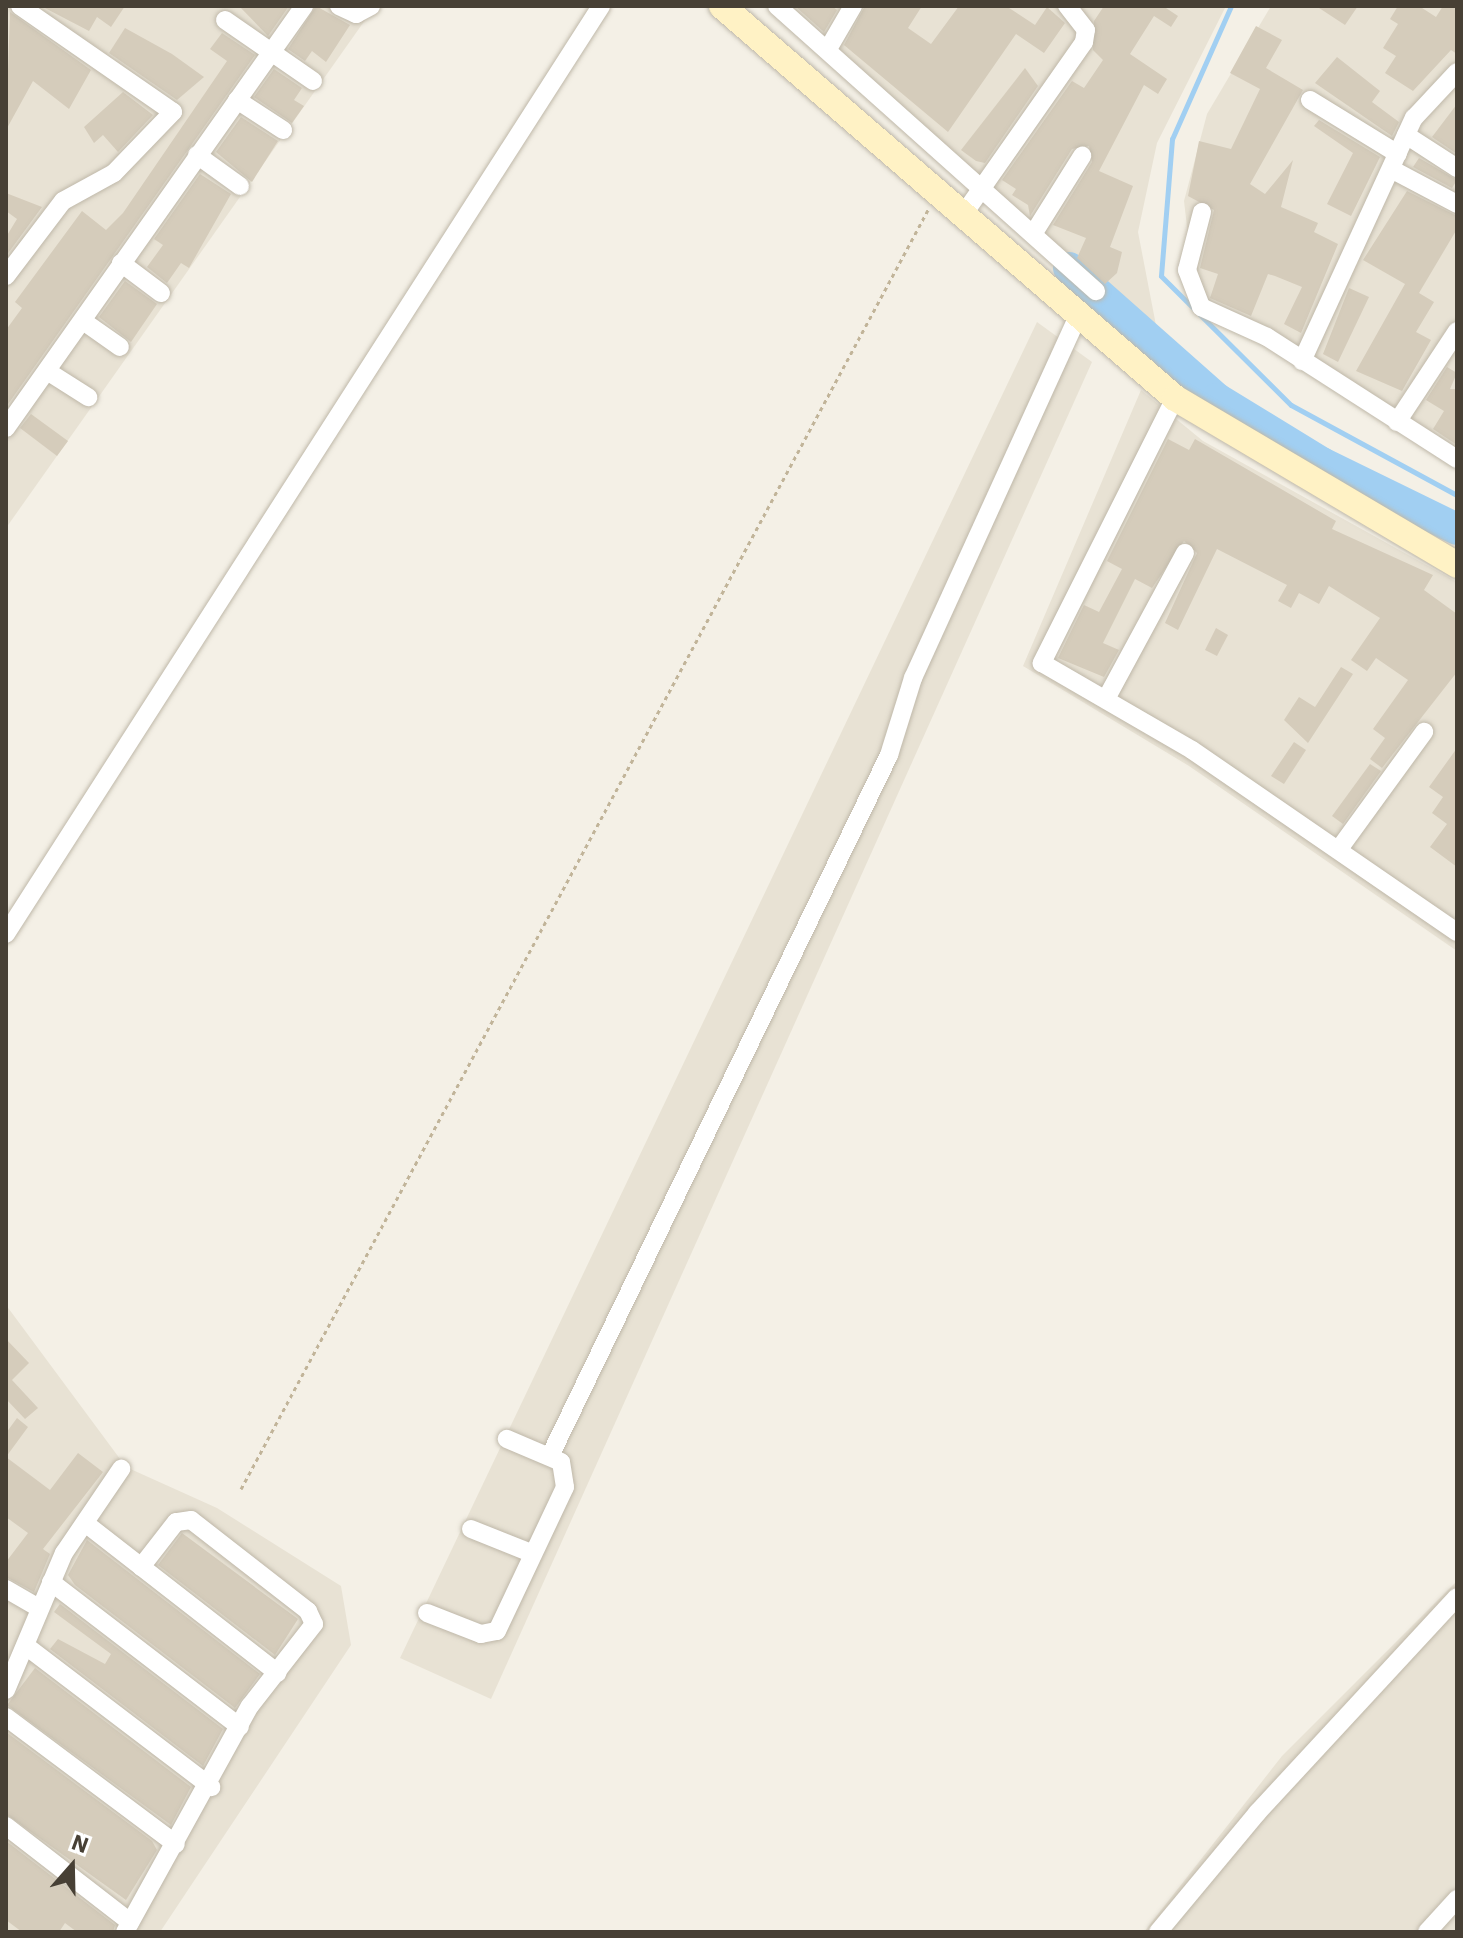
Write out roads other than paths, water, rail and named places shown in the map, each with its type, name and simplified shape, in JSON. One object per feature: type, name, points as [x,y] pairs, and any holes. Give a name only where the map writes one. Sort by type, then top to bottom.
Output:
[{"type":"main road","points":[[722,6],[837,98],[937,192],[966,210],[1078,316],[1175,398],[1457,565]]},
{"type":"street","points":[[6,276],[63,201],[114,173],[173,112],[20,6]]},
{"type":"street","points":[[6,428],[304,6]]},
{"type":"street","points":[[339,6],[356,14],[371,6]]},
{"type":"street","points":[[6,914],[587,6]]},
{"type":"street","points":[[6,934],[601,6]]},
{"type":"street","points":[[777,6],[828,49],[853,76],[1035,231],[1096,291]]},
{"type":"street","points":[[828,49],[853,6]]},
{"type":"street","points":[[966,210],[1084,42],[1086,30],[1067,6]]},
{"type":"street","points":[[225,20],[313,81]]},
{"type":"street","points":[[1302,361],[1406,135],[1420,109],[1457,72]]},
{"type":"street","points":[[837,98],[853,76]]},
{"type":"street","points":[[237,100],[283,130]]},
{"type":"street","points":[[1310,100],[1457,204]]},
{"type":"street","points":[[1406,135],[1457,168]]},
{"type":"street","points":[[197,155],[240,186]]},
{"type":"street","points":[[1035,231],[1082,156]]},
{"type":"street","points":[[1202,212],[1187,270],[1201,307],[1302,361],[1457,459]]},
{"type":"street","points":[[121,263],[161,293]]},
{"type":"street","points":[[550,1456],[889,755],[913,678],[1078,316]]},
{"type":"street","points":[[83,321],[120,347]]},
{"type":"street","points":[[1397,422],[1457,331]]},
{"type":"street","points":[[47,371],[88,397]]},
{"type":"street","points":[[1175,398],[1041,659],[1339,849],[1457,932]]},
{"type":"street","points":[[1106,699],[1185,553]]},
{"type":"street","points":[[1339,849],[1424,732]]},
{"type":"street","points":[[427,1613],[491,1635],[568,1477],[550,1456],[507,1439]]},
{"type":"street","points":[[6,1690],[51,1582],[121,1469]]},
{"type":"street","points":[[6,1826],[128,1927],[211,1787],[240,1727],[312,1630],[313,1617],[214,1538],[181,1519],[141,1567]]},
{"type":"street","points":[[85,1523],[278,1673]]},
{"type":"street","points":[[471,1529],[531,1553]]},
{"type":"street","points":[[51,1582],[240,1727]]},
{"type":"street","points":[[6,1589],[40,1609]]},
{"type":"street","points":[[1158,1932],[1457,1597]]},
{"type":"street","points":[[26,1646],[211,1787]]},
{"type":"street","points":[[6,1717],[176,1844]]},
{"type":"street","points":[[1427,1932],[1457,1899]]},
{"type":"waterway","points":[[1231,6],[1172,139],[1161,276],[1291,405],[1457,495]]},
{"type":"waterway","points":[[1069,268],[1217,399],[1322,463],[1457,529]]}]
